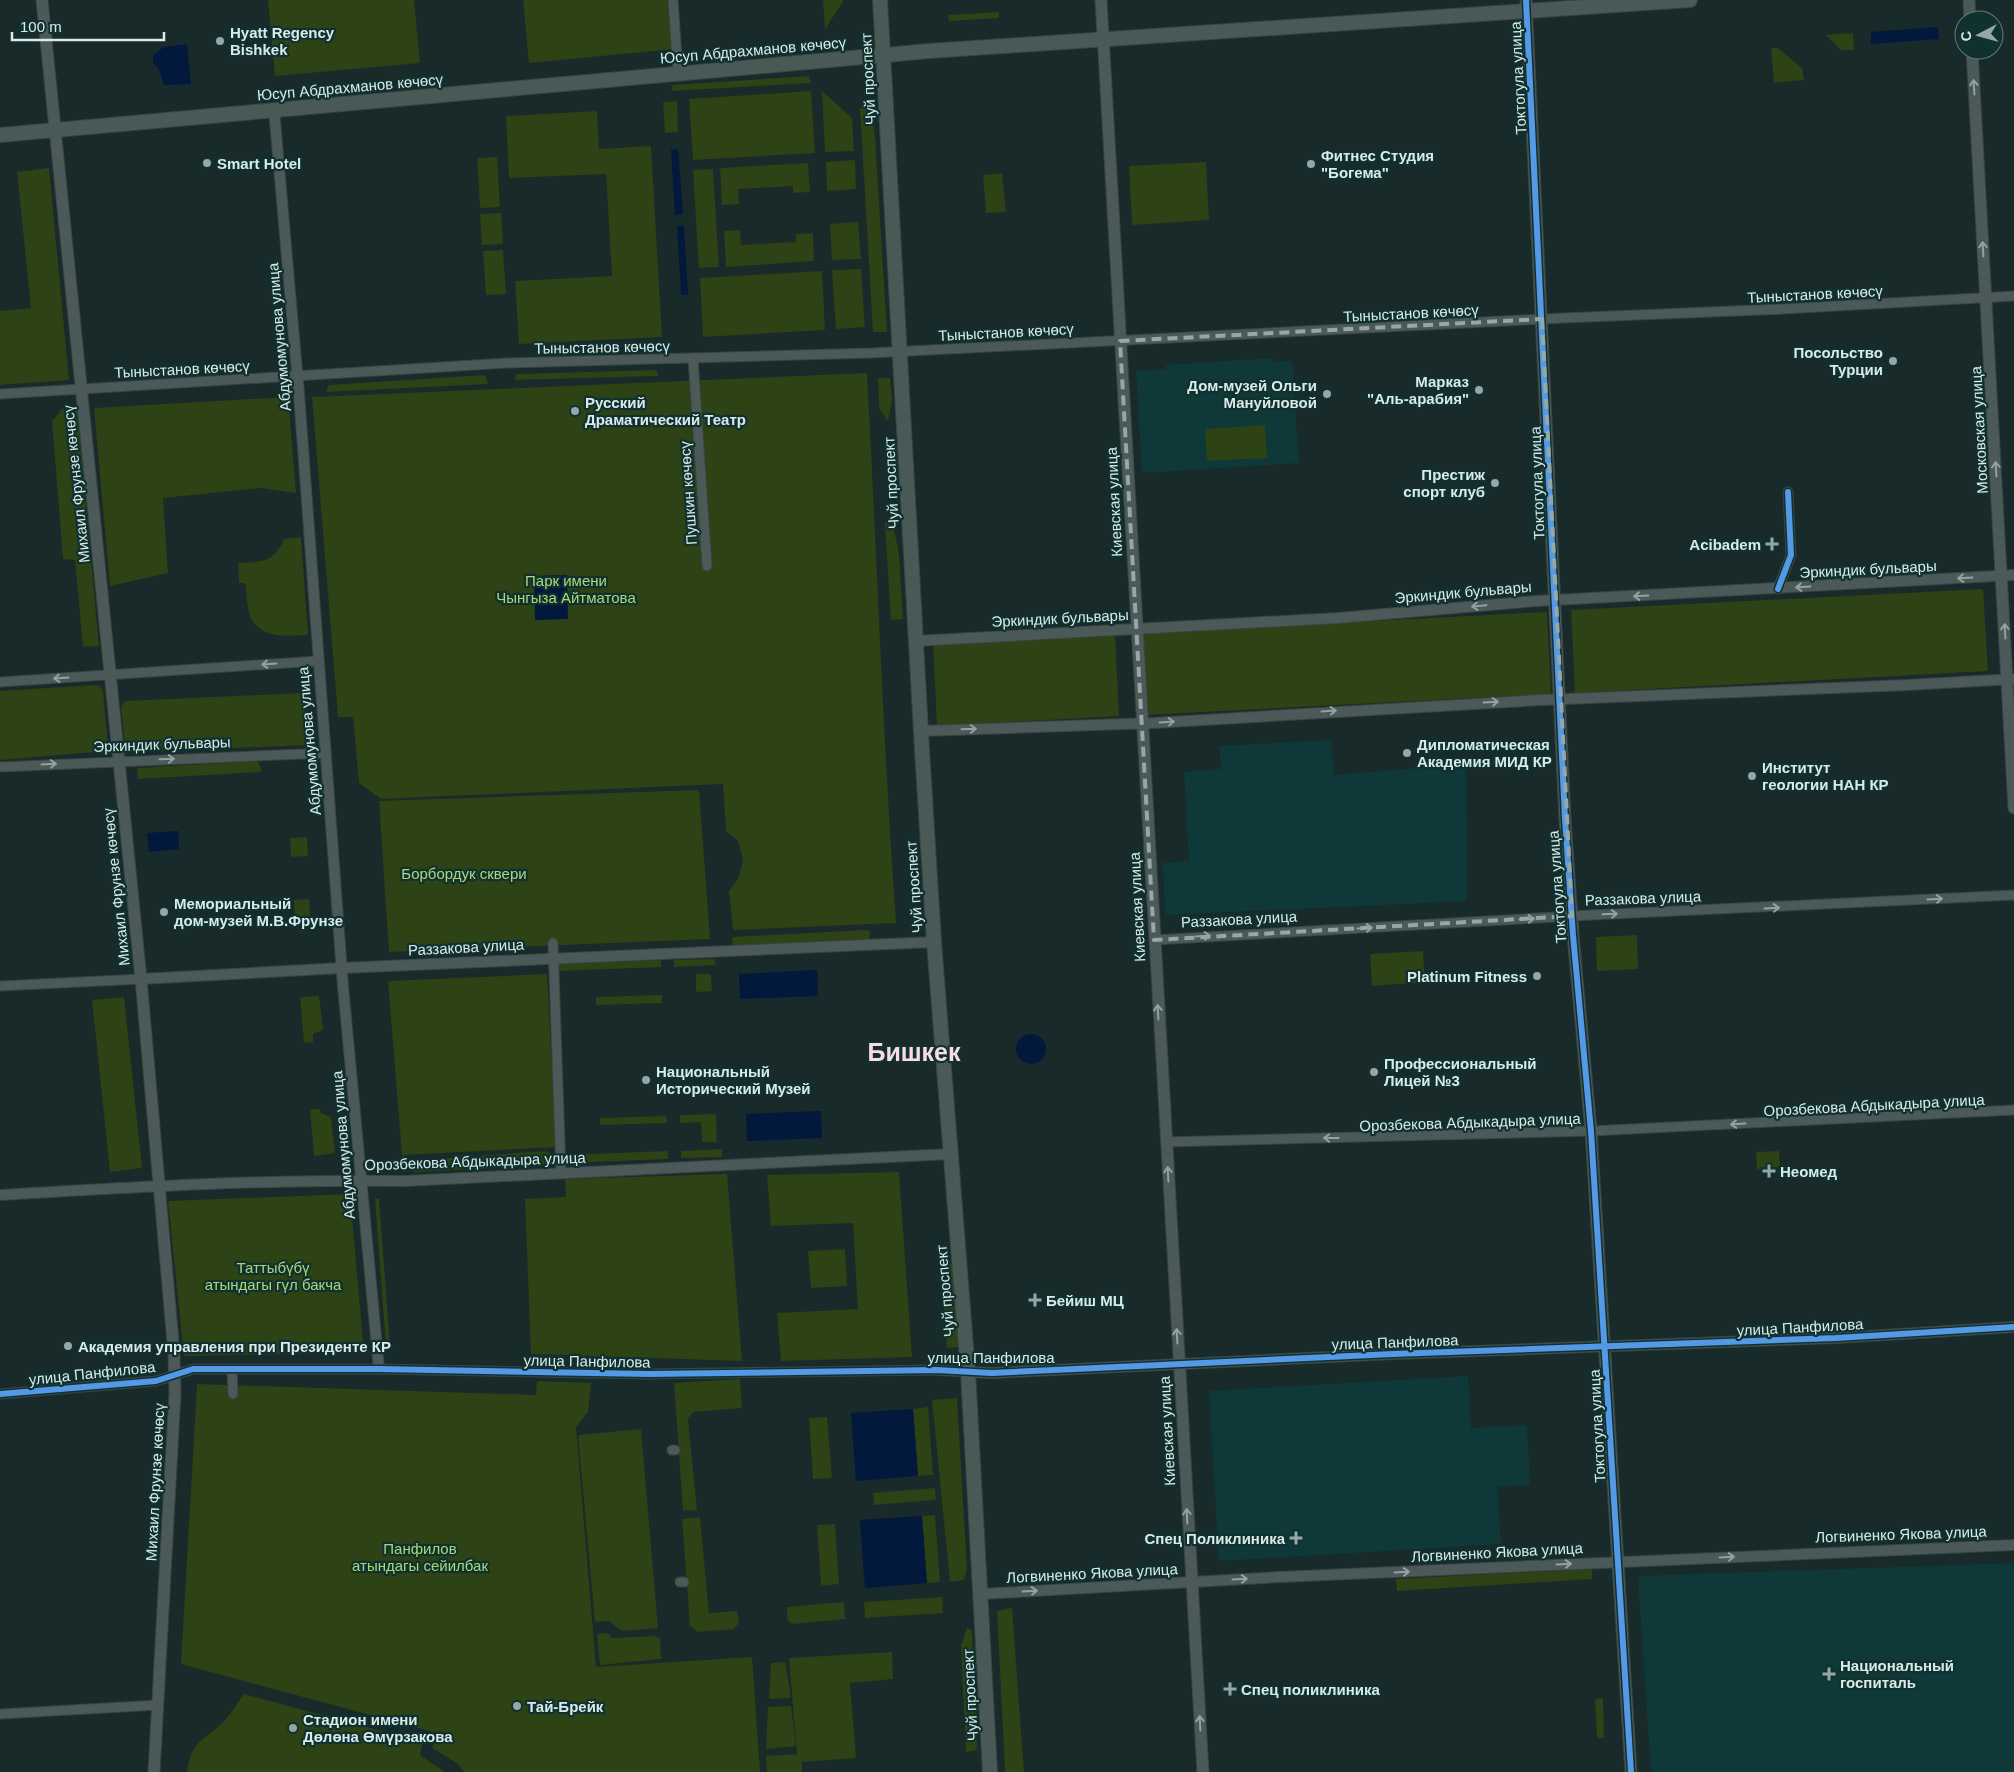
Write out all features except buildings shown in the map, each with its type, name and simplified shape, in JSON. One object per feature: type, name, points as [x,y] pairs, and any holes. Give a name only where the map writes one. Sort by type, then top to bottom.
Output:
[{"type":"main road","name":"Михаил Фрунзе көчөсү","points":[[42,0],[141,979],[175,1375],[154,1772]]},
{"type":"main road","name":"Чуй проспект","points":[[880,0],[901,351],[915,641],[934,942],[968,1372],[990,1772]]},
{"type":"main road","name":"Киевская улица","points":[[1100,0],[1203,1772]]},
{"type":"main road","name":"Юсуп Абдрахманов көчөсү","points":[[0,136],[678,72],[883,55],[1102,40],[1527,6],[1690,0]]},
{"type":"main road","name":"Токтогула улица","points":[[1527,6],[1559,699],[1572,916],[1590,1131],[1605,1348],[1631,1772]]},
{"type":"main road","name":"Московская улица","points":[[1973,60],[2002,575],[2011,679],[2014,808]]},
{"type":"street","points":[[673,0],[678,72]]},
{"type":"street","name":"Абдумомунова улица","points":[[274,110],[297,376],[342,968],[379,1369]]},
{"type":"street","name":"Тыныстанов көчөсү","points":[[0,394],[507,363],[901,351],[1542,319],[1793,309],[2014,296]]},
{"type":"street","name":"Пушкин көчөсү","points":[[693,358],[707,566]]},
{"type":"street","points":[[1778,589],[1792,556],[1788,492]]},
{"type":"street","name":"Эркиндик бульвары","points":[[915,641],[1338,618],[1555,600],[1778,589],[2014,574]]},
{"type":"street","points":[[0,682],[318,661]]},
{"type":"street","points":[[921,731],[1142,723],[1559,699],[2011,679]]},
{"type":"street","name":"Эркиндик бульвары","points":[[0,766],[326,753]]},
{"type":"street","name":"Раззакова улица","points":[[1154,940],[1572,916],[2014,895]]},
{"type":"street","name":"Раззакова улица","points":[[0,986],[554,958],[934,942]]},
{"type":"street","points":[[553,943],[561,1172]]},
{"type":"street","name":"Орозбекова Абдыкадыра улица","points":[[1166,1142],[1590,1131],[2014,1110]]},
{"type":"street","name":"Орозбекова Абдыкадыра улица","points":[[0,1195],[361,1180],[405,1181],[951,1154]]},
{"type":"street","name":"улица Панфилова","points":[[0,1394],[156,1381],[194,1369],[379,1369],[649,1374],[930,1370],[968,1372],[1179,1365],[1393,1354],[1605,1348],[2014,1328]]},
{"type":"street","points":[[232,1369],[232,1394]]},
{"type":"street","name":"Логвиненко Якова улица","points":[[981,1594],[1191,1582],[2014,1545]]},
{"type":"street","points":[[0,1714],[158,1705]]},
{"type":"highlighted area","points":[[1542,319],[1572,916],[1154,940],[1120,341]]},
{"type":"shaded area","points":[[1273,358],[1273,362],[1292,361],[1299,463],[1142,473],[1136,371],[1166,369],[1166,365]]},
{"type":"shaded area","points":[[1331,740],[1334,775],[1466,764],[1467,901],[1165,915],[1163,863],[1189,861],[1184,772],[1221,769],[1219,746]]},
{"type":"shaded area","points":[[1468,1376],[1471,1428],[1527,1425],[1530,1485],[1497,1487],[1501,1544],[1219,1561],[1209,1391]]},
{"type":"shaded area","name":"Национальный госпиталь","points":[[2014,1563],[2014,1772],[1651,1772],[1638,1576]]},
{"type":"green space","points":[[268,0],[414,0],[420,63],[275,76]]},
{"type":"green space","points":[[523,0],[671,0],[674,49],[529,63]]},
{"type":"green space","points":[[823,0],[844,0],[825,29]]},
{"type":"green space","points":[[999,12],[999,18],[949,21],[948,15]]},
{"type":"green space","points":[[1853,33],[1854,50],[1841,50],[1826,35]]},
{"type":"green space","points":[[1771,48],[1778,48],[1802,68],[1804,80],[1774,83]]},
{"type":"green space","points":[[809,76],[811,83],[671,91],[673,85]]},
{"type":"green space","points":[[811,91],[815,153],[693,160],[689,99]]},
{"type":"green space","points":[[822,91],[852,118],[854,151],[825,152]]},
{"type":"green space","points":[[677,101],[678,132],[665,133],[663,102]]},
{"type":"green space","points":[[870,107],[875,136],[887,332],[873,332],[860,108]]},
{"type":"green space","points":[[597,111],[599,149],[651,146],[662,337],[519,344],[515,281],[612,276],[606,174],[509,178],[506,116]]},
{"type":"green space","points":[[497,157],[500,207],[480,208],[477,158]]},
{"type":"green space","points":[[855,160],[856,189],[827,191],[826,162]]},
{"type":"green space","points":[[1206,162],[1209,220],[1132,225],[1129,166]]},
{"type":"green space","points":[[808,163],[810,192],[793,193],[793,186],[738,189],[739,204],[722,205],[720,168]]},
{"type":"green space","points":[[49,168],[69,380],[0,385],[0,311],[31,308],[17,172]]},
{"type":"green space","points":[[713,169],[719,267],[699,268],[693,170]]},
{"type":"green space","points":[[1002,173],[1006,212],[986,213],[983,175]]},
{"type":"green space","points":[[501,213],[503,244],[482,245],[480,214]]},
{"type":"green space","points":[[858,222],[861,259],[832,260],[830,224]]},
{"type":"green space","points":[[740,230],[741,245],[796,242],[796,234],[813,233],[814,261],[726,267],[724,231]]},
{"type":"green space","points":[[503,250],[506,294],[486,295],[483,251]]},
{"type":"green space","points":[[861,269],[865,327],[836,329],[832,270]]},
{"type":"green space","points":[[822,271],[825,330],[703,337],[700,278]]},
{"type":"green space","points":[[656,370],[659,376],[514,380],[517,374]]},
{"type":"green space","name":"Парк имени Чынгыза Айтматова","points":[[867,373],[896,923],[733,930],[729,891],[738,879],[743,860],[738,841],[726,831],[723,784],[381,799],[359,783],[353,717],[338,717],[312,397]]},
{"type":"green space","points":[[485,375],[488,384],[326,392],[329,385]]},
{"type":"green space","points":[[878,378],[890,378],[892,401],[888,421],[879,408]]},
{"type":"green space","points":[[288,397],[296,493],[261,488],[163,498],[168,573],[110,586],[94,408]]},
{"type":"green space","points":[[62,409],[77,410],[99,646],[83,647],[75,560],[63,559],[52,421]]},
{"type":"green space","points":[[1265,425],[1267,458],[1207,461],[1205,429]]},
{"type":"green space","points":[[891,517],[899,553],[903,619],[891,620],[885,524]]},
{"type":"green space","points":[[301,537],[308,635],[283,636],[267,633],[254,623],[250,615],[245,583],[239,583],[238,563],[266,560],[276,553],[284,539]]},
{"type":"green space","points":[[1983,589],[1988,671],[1575,693],[1571,610]]},
{"type":"green space","points":[[1547,612],[1551,694],[1144,715],[1140,633]]},
{"type":"green space","points":[[1115,634],[1119,716],[937,726],[933,644]]},
{"type":"green space","points":[[100,686],[103,691],[108,746],[106,751],[0,760],[0,691]]},
{"type":"green space","points":[[303,693],[308,745],[135,752],[128,751],[125,746],[121,707],[125,701]]},
{"type":"green space","points":[[258,761],[262,772],[138,779],[137,768]]},
{"type":"green space","name":"Борбордук сквери","points":[[699,790],[710,939],[389,952],[379,801]]},
{"type":"green space","points":[[307,837],[308,856],[291,857],[290,838]]},
{"type":"green space","points":[[309,899],[310,920],[295,922],[294,900]]},
{"type":"green space","points":[[870,931],[869,939],[733,946],[732,937]]},
{"type":"green space","points":[[1637,935],[1638,969],[1597,971],[1596,937]]},
{"type":"green space","points":[[1423,951],[1425,982],[1372,986],[1370,954]]},
{"type":"green space","points":[[715,959],[715,965],[674,967],[674,960]]},
{"type":"green space","points":[[661,960],[661,967],[558,971],[558,964]]},
{"type":"green space","points":[[547,974],[556,1147],[402,1155],[388,981]]},
{"type":"green space","points":[[696,974],[711,974],[712,991],[696,992]]},
{"type":"green space","points":[[662,995],[662,1003],[596,1005],[596,997]]},
{"type":"green space","points":[[319,996],[323,1030],[313,1034],[313,1042],[304,1043],[300,997]]},
{"type":"green space","points":[[124,997],[142,1168],[110,1172],[92,1000]]},
{"type":"green space","points":[[310,1109],[319,1109],[321,1113],[331,1117],[335,1153],[314,1156]]},
{"type":"green space","points":[[716,1114],[717,1142],[702,1142],[701,1122],[680,1123],[680,1115]]},
{"type":"green space","points":[[666,1116],[667,1123],[600,1125],[600,1118]]},
{"type":"green space","points":[[722,1149],[722,1157],[681,1158],[681,1151]]},
{"type":"green space","points":[[545,1151],[555,1155],[555,1165],[414,1172],[409,1161]]},
{"type":"green space","points":[[668,1151],[668,1159],[565,1163],[564,1155]]},
{"type":"green space","points":[[1779,1151],[1780,1167],[1757,1169],[1756,1152]]},
{"type":"green space","points":[[899,1172],[912,1357],[781,1361],[777,1313],[858,1309],[853,1223],[771,1226],[767,1175]]},
{"type":"green space","points":[[727,1174],[742,1361],[531,1354],[525,1199],[566,1197],[565,1179]]},
{"type":"green space","name":"Таттыбүбү атындагы гүл бакча","points":[[350,1194],[364,1353],[184,1356],[168,1201]]},
{"type":"green space","points":[[375,1199],[379,1199],[390,1345],[386,1346]]},
{"type":"green space","points":[[845,1249],[847,1286],[811,1288],[808,1251]]},
{"type":"green space","points":[[953,1264],[960,1347],[947,1348],[941,1265]]},
{"type":"green space","points":[[740,1379],[742,1408],[693,1412],[688,1419],[697,1510],[683,1511],[674,1383]]},
{"type":"green space","name":"Панфилов атындагы сейилбак","points":[[537,1381],[591,1383],[588,1412],[576,1427],[596,1667],[752,1657],[760,1772],[464,1772],[458,1764],[432,1748],[437,1733],[181,1664],[197,1384],[536,1395]]},
{"type":"green space","points":[[957,1398],[967,1569],[964,1580],[950,1582],[932,1400]]},
{"type":"green space","points":[[928,1407],[933,1475],[918,1476],[913,1409]]},
{"type":"green space","points":[[827,1417],[832,1478],[813,1479],[809,1418]]},
{"type":"green space","points":[[641,1429],[658,1628],[622,1631],[609,1621],[595,1622],[578,1435]]},
{"type":"green space","points":[[935,1488],[936,1500],[874,1505],[873,1493]]},
{"type":"green space","points":[[935,1515],[940,1582],[927,1583],[922,1516]]},
{"type":"green space","points":[[700,1517],[709,1613],[737,1611],[739,1623],[733,1629],[698,1632],[690,1626],[682,1519]]},
{"type":"green space","points":[[835,1524],[839,1584],[821,1586],[817,1525]]},
{"type":"green space","points":[[1592,1569],[1592,1579],[1397,1591],[1396,1579]]},
{"type":"green space","points":[[942,1597],[943,1613],[865,1618],[864,1602]]},
{"type":"green space","points":[[844,1602],[845,1619],[792,1624],[787,1619],[787,1607]]},
{"type":"green space","points":[[1012,1608],[1024,1772],[1005,1772],[997,1611]]},
{"type":"green space","points":[[967,1628],[972,1630],[977,1750],[966,1752],[961,1645]]},
{"type":"green space","points":[[608,1633],[612,1638],[654,1636],[660,1638],[661,1659],[600,1665],[597,1634]]},
{"type":"green space","points":[[892,1652],[893,1679],[850,1683],[856,1758],[802,1762],[802,1772],[767,1772],[766,1756],[797,1754],[789,1658]]},
{"type":"green space","points":[[785,1662],[791,1698],[769,1699],[771,1663]]},
{"type":"green space","name":"Стадион имени Дөлөна Өмүрзакова","points":[[244,1694],[423,1742],[420,1755],[445,1772],[187,1772],[192,1754],[198,1743],[225,1720]]},
{"type":"green space","points":[[1603,1698],[1604,1738],[1597,1738],[1595,1699]]},
{"type":"green space","points":[[791,1706],[796,1746],[766,1749],[768,1707]]},
{"type":"water","points":[[1938,27],[1939,39],[1871,44],[1871,32]]},
{"type":"water","points":[[187,44],[191,84],[164,85],[159,69],[153,63],[153,55],[164,47]]},
{"type":"water","points":[[678,149],[683,214],[675,215],[671,150]]},
{"type":"water","points":[[677,226],[684,226],[688,295],[681,295]]},
{"type":"water","points":[[567,575],[568,619],[535,620],[534,576]]},
{"type":"water","points":[[178,831],[179,849],[149,852],[147,833]]},
{"type":"water","points":[[817,970],[818,996],[740,999],[739,974]]},
{"type":"water","points":[[1031,1034],[1041,1039],[1046,1049],[1041,1059],[1031,1064],[1021,1059],[1016,1049],[1021,1039]]},
{"type":"water","points":[[821,1111],[822,1138],[747,1141],[746,1114]]},
{"type":"water","points":[[913,1409],[918,1476],[856,1481],[851,1413]]},
{"type":"water","points":[[922,1516],[927,1583],[865,1588],[860,1520]]},
{"type":"cycle path","points":[[1526,0],[1565,819],[1573,935],[1591,1131],[1631,1772]]},
{"type":"cycle path","points":[[1778,589],[1791,555],[1788,492]]},
{"type":"cycle path","points":[[0,1394],[156,1381],[193,1369],[379,1369],[649,1374],[936,1370],[992,1373],[1393,1354],[1836,1338],[2014,1327]]},
{"type":"place","name":"Hyatt Regency Bishkek","points":[[220,41]]},
{"type":"place","name":"Smart Hotel","points":[[207,163]]},
{"type":"place","name":"Фитнес Студия \"Богема\"","points":[[1311,164]]},
{"type":"place","name":"Посольство Турции","points":[[1893,361]]},
{"type":"place","name":"Марказ \"Аль-арабия\"","points":[[1479,390]]},
{"type":"place","name":"Дом-музей Ольги Мануйловой","points":[[1327,394]]},
{"type":"place","name":"Русский Драматический Театр","points":[[575,411]]},
{"type":"place","name":"Престиж спорт клуб","points":[[1495,483]]},
{"type":"place","name":"Acibadem","points":[[1772,544]]},
{"type":"place","name":"Дипломатическая Академия МИД КР","points":[[1407,753]]},
{"type":"place","name":"Институт геологии НАН КР","points":[[1752,776]]},
{"type":"place","name":"Мемориальный дом-музей М.В.Фрунзе","points":[[164,912]]},
{"type":"place","name":"Platinum Fitness","points":[[1537,976]]},
{"type":"place","name":"Профессиональный Лицей №3","points":[[1374,1072]]},
{"type":"place","name":"Национальный Исторический Музей","points":[[646,1080]]},
{"type":"place","name":"Неомед","points":[[1769,1171]]},
{"type":"place","name":"Бейиш МЦ","points":[[1035,1300]]},
{"type":"place","name":"Академия управления при Президенте КР","points":[[68,1346]]},
{"type":"place","name":"Спец Поликлиника","points":[[1296,1538]]},
{"type":"place","name":"Национальный госпиталь","points":[[1829,1674]]},
{"type":"place","name":"Спец поликлиника","points":[[1230,1689]]},
{"type":"place","name":"Тай-Брейк","points":[[517,1706]]},
{"type":"place","name":"Стадион имени Дөлөна Өмүрзакова","points":[[293,1728]]},
{"type":"district","name":"Бишкек","points":[[914,1052]]}]
